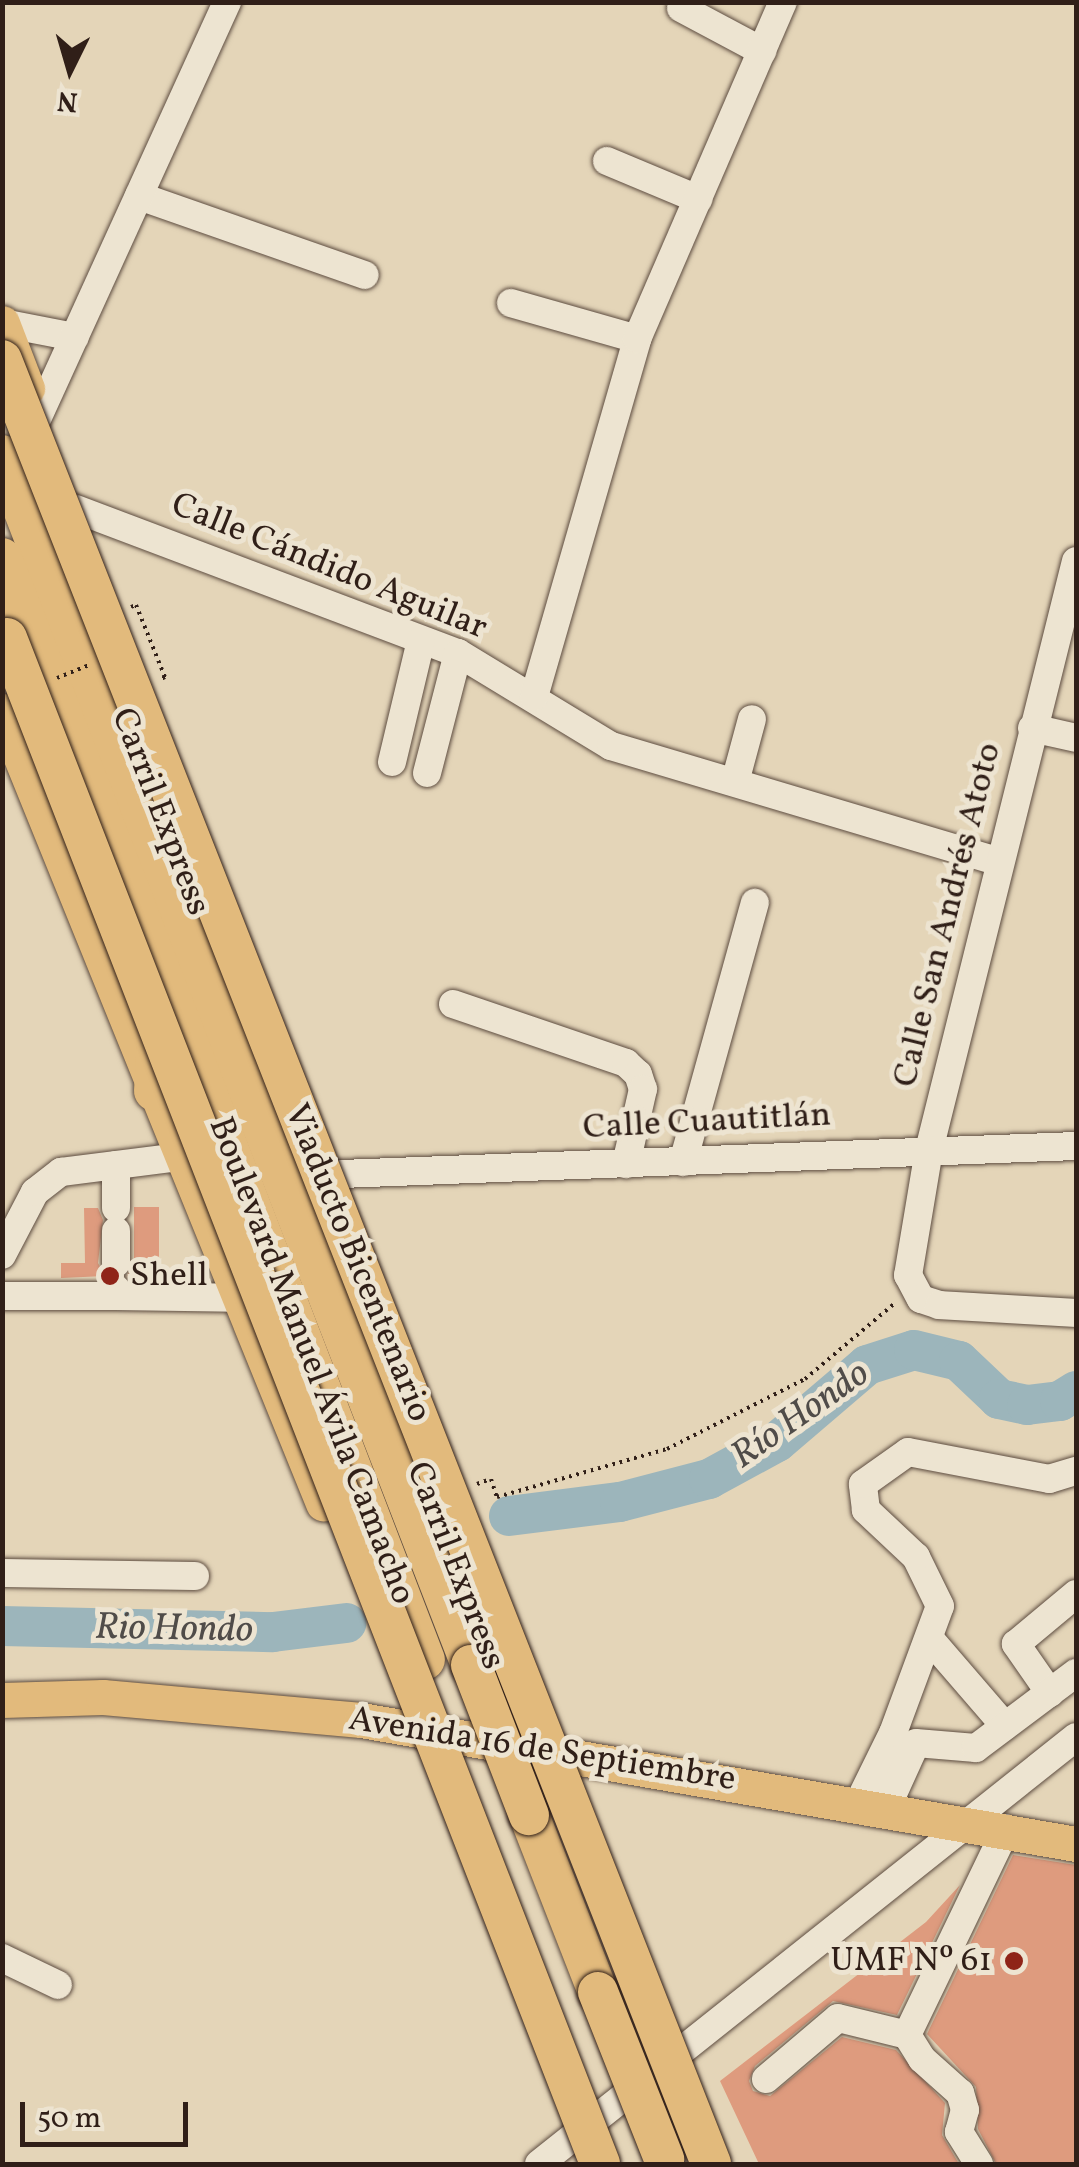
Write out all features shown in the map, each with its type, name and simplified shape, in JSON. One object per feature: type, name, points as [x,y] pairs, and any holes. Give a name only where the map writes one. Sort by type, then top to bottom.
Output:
[{"type":"highway","name":"Boulevard Manuel Ávila Camacho","points":[[6,345],[10,473],[598,1992],[673,2163]]},
{"type":"highway","name":"Viaducto Bicentenario","points":[[6,345],[711,2164]]},
{"type":"highway","name":"Carril Express","points":[[20,413],[673,2163]]},
{"type":"highway","name":"Boulevard Manuel Ávila Camacho","points":[[2,558],[492,1833],[611,2159]]},
{"type":"highway","points":[[2,627],[611,2159]]},
{"type":"highway","points":[[154,1091],[161,972]]},
{"type":"highway","points":[[349,1351],[468,1475]]},
{"type":"main road","points":[[6,345],[20,413],[76,509],[341,1174],[468,1475],[496,1572],[526,1654]]},
{"type":"main road","points":[[2,712],[404,1702]]},
{"type":"main road","name":"Avenida 16 de Septiembre","points":[[2,1700],[103,1697],[361,1720],[873,1804],[1076,1844]]},
{"type":"main road","points":[[583,1794],[653,1974]]},
{"type":"main road","points":[[446,1814],[539,2049]]},
{"type":"main road","points":[[710,2122],[726,2164]]},
{"type":"street","points":[[20,413],[75,336],[227,2]]},
{"type":"street","points":[[534,697],[637,339],[782,2]]},
{"type":"street","points":[[681,8],[762,51]]},
{"type":"street","points":[[608,161],[698,199]]},
{"type":"street","points":[[139,196],[365,275]]},
{"type":"street","points":[[511,304],[637,339]]},
{"type":"street","points":[[6,345],[75,336]]},
{"type":"street","name":"Calle Cándido Aguilar","points":[[76,509],[458,653],[611,746],[1000,862]]},
{"type":"street","name":"Calle San Andrés Atoto","points":[[912,1289],[908,1275],[928,1150],[1076,562]]},
{"type":"street","points":[[392,762],[422,640]]},
{"type":"street","points":[[427,773],[458,653]]},
{"type":"street","points":[[736,782],[752,719]]},
{"type":"street","points":[[1032,728],[1076,738]]},
{"type":"street","points":[[684,1162],[755,903]]},
{"type":"street","points":[[453,1004],[626,1063],[638,1074],[644,1089],[626,1164]]},
{"type":"street","name":"Calle Cuautitlán","points":[[341,1174],[1076,1146]]},
{"type":"street","points":[[2,1254],[35,1192],[61,1172],[180,1157]]},
{"type":"street","points":[[116,1165],[116,1283]]},
{"type":"street","points":[[2,1296],[116,1283],[238,1298]]},
{"type":"street","points":[[912,1289],[939,1305],[1076,1312]]},
{"type":"street","points":[[873,1804],[905,1738],[940,1596],[916,1557],[866,1510],[864,1484],[908,1452],[1049,1479],[1076,1472]]},
{"type":"street","points":[[2,1573],[194,1576]]},
{"type":"street","points":[[1050,1693],[1016,1644],[1076,1594]]},
{"type":"street","points":[[929,1638],[1004,1726]]},
{"type":"street","points":[[905,1738],[976,1748],[1076,1672]]},
{"type":"street","points":[[538,2164],[1076,1738]]},
{"type":"street","points":[[907,2035],[1006,1828]]},
{"type":"street","points":[[2,1958],[58,1986]]},
{"type":"street","points":[[766,2079],[838,2018],[907,2035],[922,2059],[960,2093],[965,2110],[959,2132],[979,2164]]},
{"type":"path","points":[[136,605],[165,678]]},
{"type":"path","points":[[54,679],[106,659]]},
{"type":"path","points":[[468,1475],[497,1497],[667,1449],[805,1379],[912,1289]]},
{"type":"building","points":[[134,1207],[159,1207],[159,1279],[127,1276],[134,1263]]},
{"type":"building","points":[[84,1208],[98,1208],[103,1220],[98,1263],[105,1276],[61,1278],[61,1263],[85,1263]]},
{"type":"building","name":"UMF Nº 61","points":[[1013,1855],[1076,1865],[1076,2164],[996,2164],[978,2129],[976,2087],[927,2034]]},
{"type":"building","points":[[960,1885],[897,2015],[833,2001],[755,2066],[749,2081],[753,2091],[770,2096],[842,2037],[896,2050],[945,2103],[942,2135],[959,2164],[759,2164],[720,2081],[926,1922]]},
{"type":"waterway","name":"Río Hondo","points":[[509,1516],[620,1502],[709,1479],[777,1442],[867,1365],[914,1350],[959,1361],[999,1399],[1027,1405],[1060,1401],[1076,1391]]},
{"type":"waterway","name":"Rio Hondo","points":[[2,1626],[273,1632],[346,1623]]},
{"type":"place","name":"Shell","points":[[110,1276]]},
{"type":"place","name":"UMF Nº 61","points":[[1014,1961]]}]
